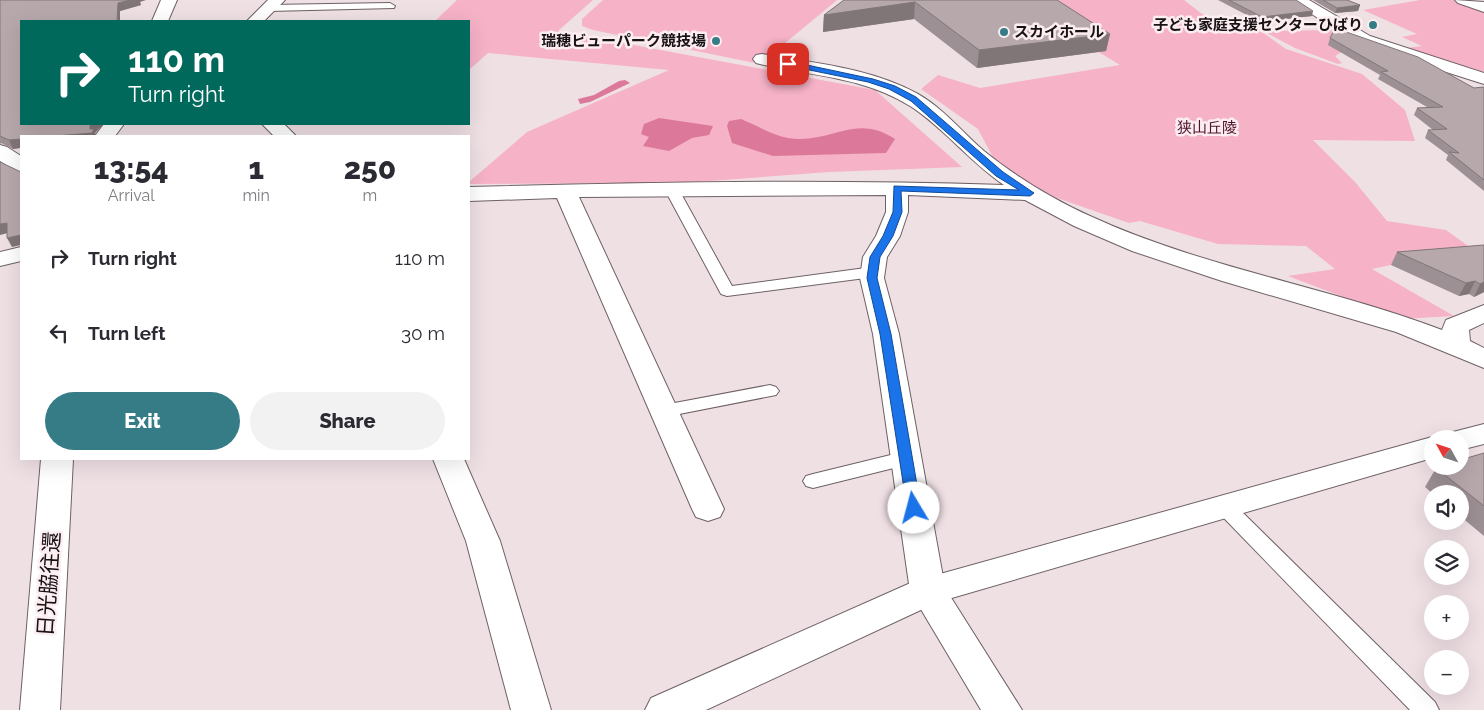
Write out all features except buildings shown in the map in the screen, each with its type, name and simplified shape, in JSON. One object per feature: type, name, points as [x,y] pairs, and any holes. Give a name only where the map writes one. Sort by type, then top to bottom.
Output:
[{"type":"street","points":[[160,20],[170,0]]},
{"type":"street","points":[[1298,0],[1364,40],[1448,66],[1484,80]]},
{"type":"street","points":[[1463,0],[1484,7]]},
{"type":"street","points":[[257,20],[273,4]]},
{"type":"street","points":[[762,59],[870,80],[914,99],[999,174],[1082,221],[1146,247],[1233,277],[1418,329],[1457,344],[1484,358]]},
{"type":"street","points":[[273,125],[285,135]]},
{"type":"street","points":[[0,151],[20,165]]},
{"type":"street","points":[[470,194],[565,191],[897,188],[1030,193]]},
{"type":"street","points":[[897,188],[898,212],[888,236],[875,257],[872,278],[886,334],[928,591],[1002,710]]},
{"type":"street","points":[[565,191],[708,509]]},
{"type":"street","points":[[0,258],[20,254]]},
{"type":"street","points":[[1457,344],[1455,326],[1484,312]]},
{"type":"street","points":[[1469,438],[1484,434]]},
{"type":"street","points":[[665,710],[928,591],[1424,450]]},
{"type":"street","name":"日光脇往還","points":[[33,707],[57,460]]},
{"type":"street","points":[[448,460],[483,541],[531,710]]},
{"type":"lane","points":[[273,4],[390,6]]},
{"type":"lane","points":[[672,190],[727,291],[873,272]]},
{"type":"lane","points":[[664,411],[770,391]]},
{"type":"lane","points":[[813,481],[907,458]]},
{"type":"lane","points":[[1225,507],[1426,710]]},
{"type":"green space","points":[[457,0],[593,0],[558,31],[875,90],[962,167],[829,172],[684,183],[470,184],[470,181],[527,132],[669,70],[488,53],[470,69],[470,20],[436,20]]},
{"type":"green space","name":"瑞穂ビューパーク競技場","points":[[603,0],[837,0],[760,64],[593,30],[582,26],[582,19]]},
{"type":"green space","name":"狭山丘陵","points":[[1013,0],[1184,0],[1202,14],[1262,32],[1286,49],[1362,74],[1405,110],[1415,141],[1313,140],[1355,182],[1387,221],[1446,230],[1471,248],[1372,269],[1454,316],[1401,319],[1288,276],[1335,269],[1306,246],[1218,244],[1140,221],[1129,223],[1005,180],[978,129],[921,89],[938,75],[980,88],[1120,65]]},
{"type":"green space","points":[[1420,0],[1457,0],[1484,9],[1484,72],[1406,48],[1422,46],[1402,37],[1417,34],[1363,10]]},
{"type":"green space","points":[[1336,30],[1357,42],[1335,56],[1342,63],[1338,64],[1295,48],[1263,31]]},
{"type":"shaded area","points":[[625,80],[630,83],[590,102],[580,104],[578,99],[594,95],[619,81]]},
{"type":"shaded area","points":[[659,118],[713,126],[709,135],[692,138],[669,151],[643,146],[649,137],[641,134],[644,124]]},
{"type":"shaded area","points":[[741,119],[788,138],[803,139],[867,128],[880,131],[895,139],[886,153],[773,156],[732,143],[727,126],[729,121]]},
{"type":"place","name":"子ども家庭支援センターひばり","points":[[1373,25]]},
{"type":"place","name":"スカイホール","points":[[1004,32]]},
{"type":"place","name":"瑞穂ビューパーク競技場","points":[[716,41]]},
{"type":"route","points":[[788,64],[870,80],[914,99],[999,174],[1030,193],[897,188],[898,212],[888,236],[875,257],[872,278],[886,334],[914,508]]}]
